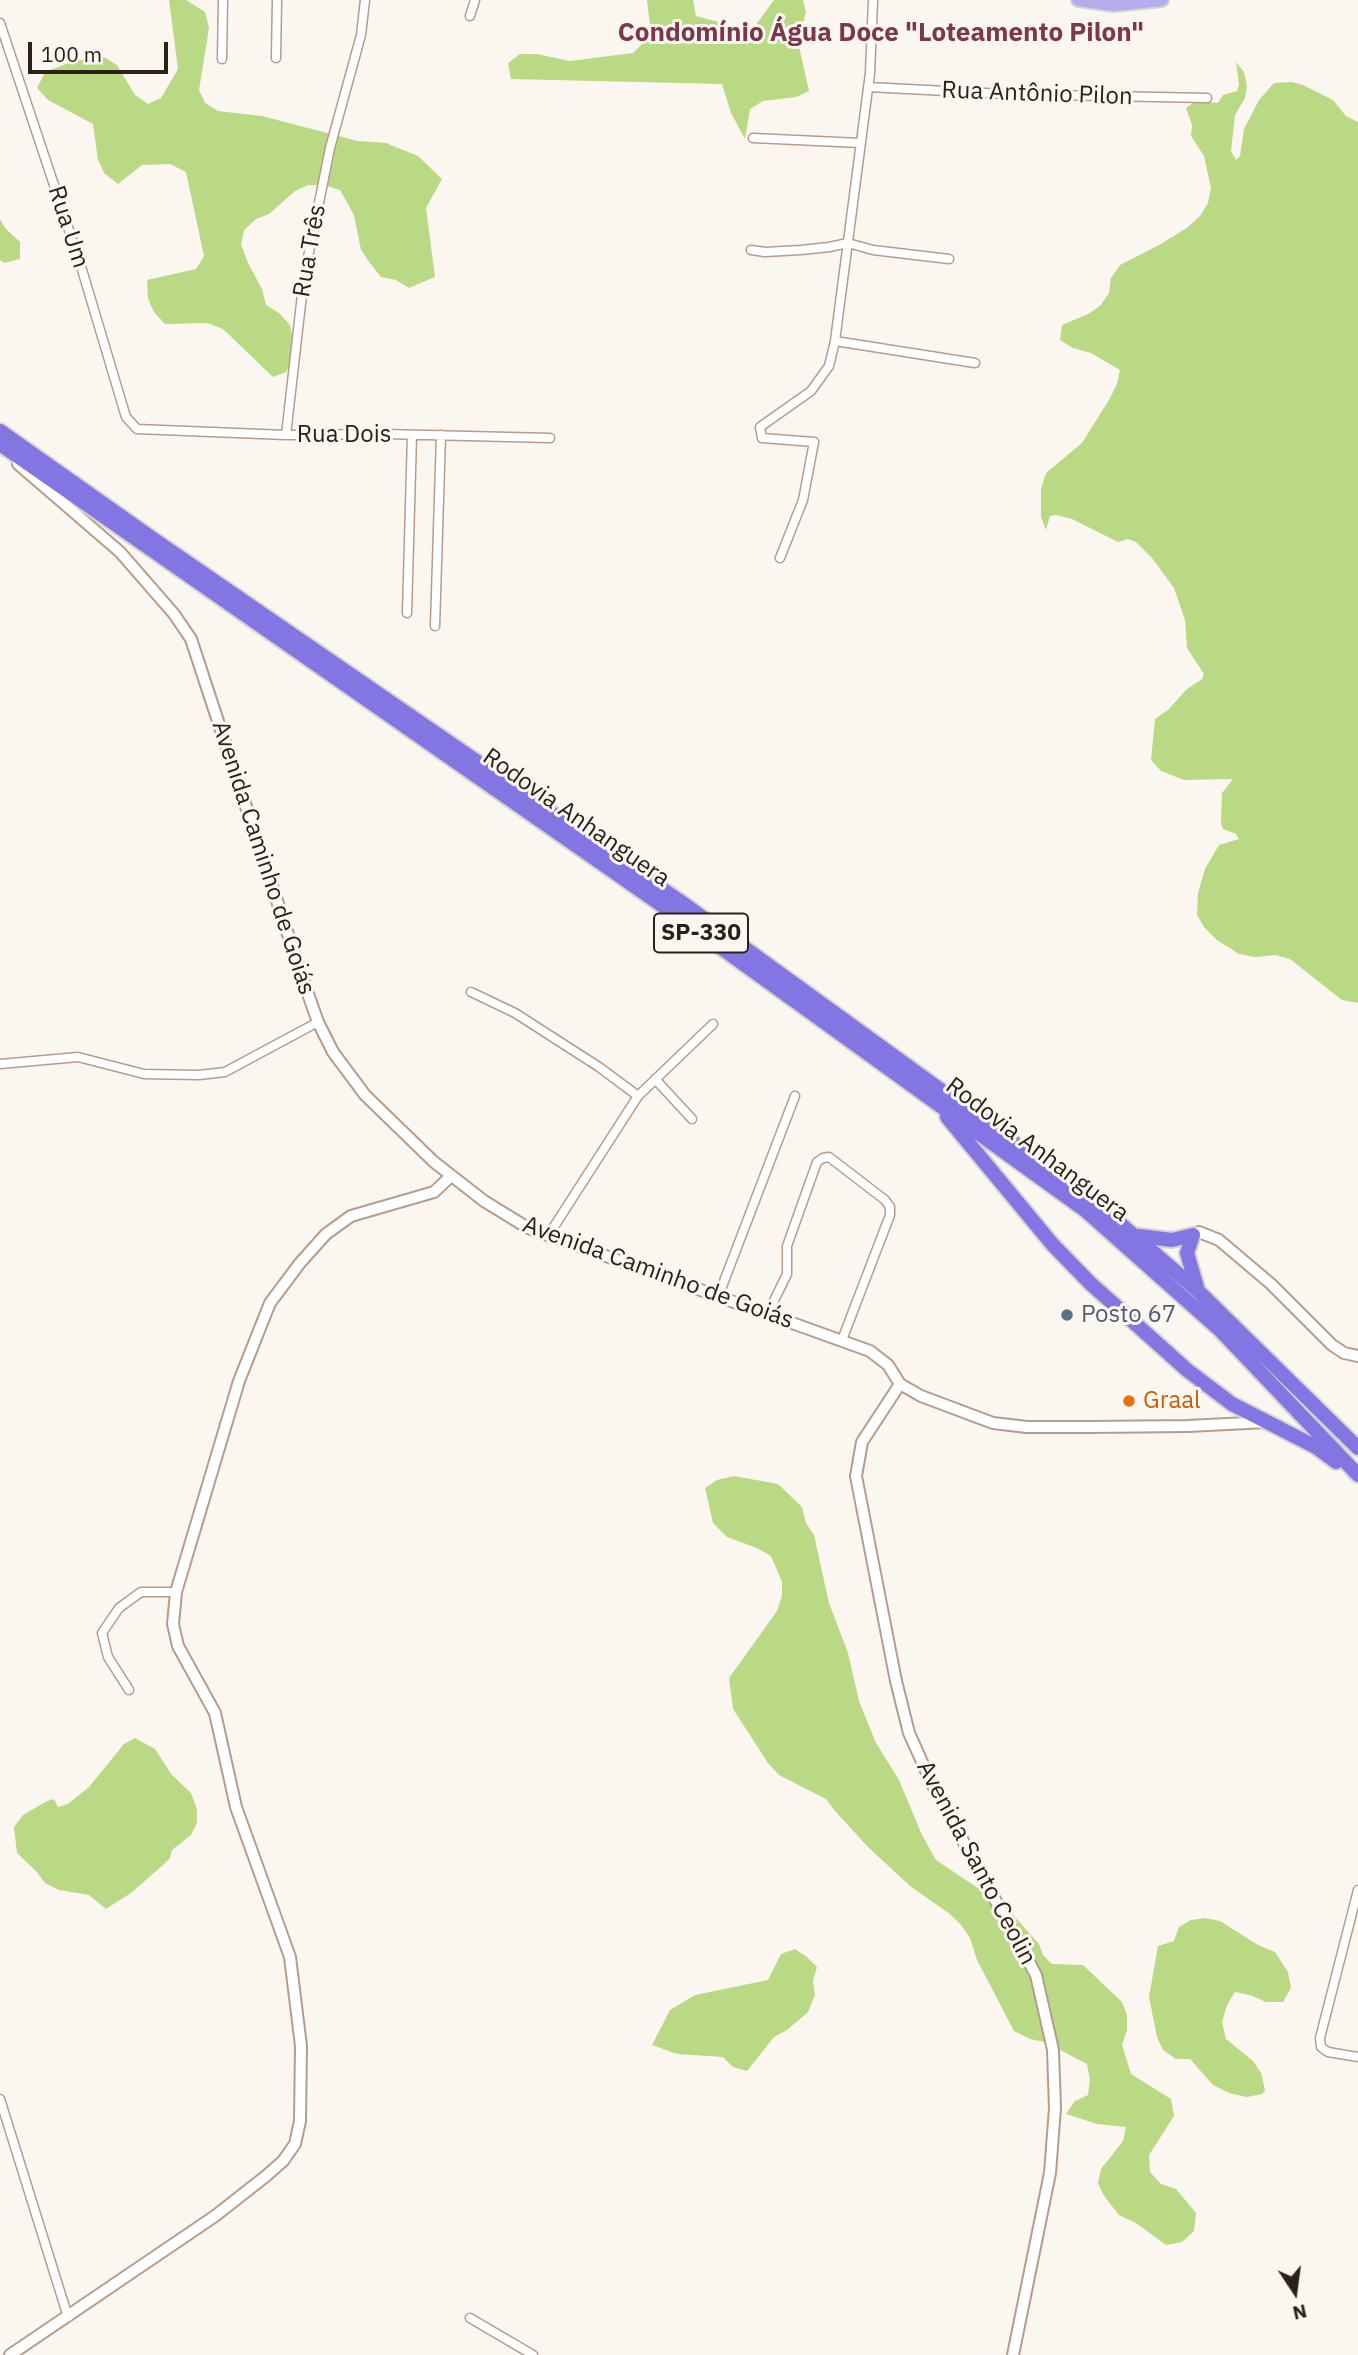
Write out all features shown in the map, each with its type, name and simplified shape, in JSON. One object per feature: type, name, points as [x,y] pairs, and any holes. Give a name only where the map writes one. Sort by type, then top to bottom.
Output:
[{"type":"highway","name":"Rodovia Anhanguera","points":[[0,431],[681,902],[1095,1202],[1198,1290],[1358,1448]]},
{"type":"highway","name":"Rodovia Anhanguera","points":[[0,446],[673,913],[1085,1210],[1220,1330],[1358,1476]]},
{"type":"highway","points":[[932,1100],[1053,1245],[1090,1283],[1212,1391],[1316,1447],[1358,1476]]},
{"type":"highway","points":[[1137,1236],[1172,1240],[1193,1235]]},
{"type":"highway","points":[[1193,1235],[1187,1253],[1198,1290]]},
{"type":"main road","points":[[1078,0],[1114,5],[1162,0]]},
{"type":"street","points":[[222,59],[223,0]]},
{"type":"street","points":[[276,58],[278,0]]},
{"type":"street","name":"Rua Três","points":[[286,435],[304,278],[317,203],[353,70],[365,0]]},
{"type":"street","points":[[470,16],[475,0]]},
{"type":"street","points":[[780,558],[803,500],[814,442],[762,438],[760,427],[811,391],[828,366],[835,341],[868,87],[873,0]]},
{"type":"street","name":"Rua Um","points":[[0,23],[44,151],[126,417],[137,429]]},
{"type":"street","name":"Rua Antônio Pilon","points":[[868,87],[1031,95],[1207,98]]},
{"type":"street","points":[[753,138],[860,143]]},
{"type":"street","points":[[751,250],[801,250],[849,243],[873,250],[949,259]]},
{"type":"street","points":[[835,341],[975,363]]},
{"type":"street","name":"Rua Dois","points":[[137,429],[286,435],[550,438]]},
{"type":"street","points":[[407,613],[412,435]]},
{"type":"street","points":[[435,626],[441,435]]},
{"type":"street","name":"Avenida Caminho de Goiás","points":[[0,446],[120,552],[174,614],[191,639],[318,1022],[333,1052],[365,1095],[451,1176],[511,1220],[548,1236],[870,1351],[888,1365],[900,1384],[921,1396],[993,1423],[1062,1427],[1268,1422]]},
{"type":"street","points":[[471,992],[514,1013],[599,1067],[638,1096]]},
{"type":"street","points":[[0,1064],[78,1057],[144,1074],[225,1073],[318,1022]]},
{"type":"street","points":[[548,1236],[638,1096],[713,1024]]},
{"type":"street","points":[[656,1079],[692,1119]]},
{"type":"street","points":[[718,1297],[795,1096]]},
{"type":"street","points":[[768,1313],[787,1274],[787,1245],[817,1162],[822,1157],[829,1157],[885,1200],[890,1207],[890,1214],[842,1340]]},
{"type":"street","points":[[9,2355],[215,2216],[283,2161],[295,2144],[300,2121],[301,2046],[290,1957],[236,1807],[215,1713],[178,1646],[173,1625],[176,1592],[239,1381],[270,1303],[300,1263],[326,1234],[342,1222],[351,1216],[434,1192],[451,1176]]},
{"type":"street","points":[[1193,1235],[1199,1233],[1219,1240],[1271,1284],[1332,1345],[1344,1353],[1358,1356]]},
{"type":"street","name":"Avenida Santo Ceolin","points":[[900,1384],[862,1443],[856,1476],[897,1681],[909,1733],[929,1777],[1036,1975],[1053,2050],[1055,2108],[1050,2173],[1013,2355]]},
{"type":"street","points":[[129,1690],[108,1657],[102,1633],[120,1608],[141,1592],[176,1592]]},
{"type":"street","points":[[1358,1890],[1320,2038],[1321,2047],[1328,2052],[1358,2057]]},
{"type":"street","points":[[0,2099],[68,2317]]},
{"type":"street","points":[[470,2318],[533,2355]]},
{"type":"green space","points":[[169,0],[186,0],[205,12],[209,28],[199,90],[205,103],[218,111],[262,116],[358,141],[386,143],[418,156],[442,179],[426,208],[435,277],[409,288],[396,280],[381,277],[370,263],[361,250],[354,215],[340,190],[324,185],[308,185],[295,191],[269,214],[256,219],[244,230],[241,245],[262,289],[266,305],[279,313],[290,325],[294,344],[294,358],[286,372],[273,377],[223,329],[207,323],[165,324],[154,312],[148,299],[147,280],[196,269],[204,256],[186,172],[170,164],[142,165],[118,184],[104,173],[98,160],[93,124],[48,100],[37,88],[45,72],[74,61],[104,57],[117,65],[135,95],[148,104],[161,98],[178,69]]},
{"type":"green space","points":[[647,0],[693,0],[696,16],[726,24],[742,32],[755,26],[774,0],[803,0],[806,12],[798,42],[809,91],[796,97],[763,101],[750,109],[745,139],[731,113],[722,84],[511,79],[508,63],[520,54],[537,54],[570,61],[633,53],[645,41],[650,26]]},
{"type":"green space","points":[[1236,62],[1244,72],[1247,86],[1245,98],[1235,115],[1231,151],[1236,160],[1240,156],[1244,129],[1259,100],[1274,83],[1292,82],[1303,85],[1333,100],[1346,116],[1358,122],[1358,1003],[1342,1000],[1290,959],[1275,955],[1255,957],[1239,954],[1217,940],[1204,927],[1197,915],[1198,893],[1205,869],[1219,845],[1239,839],[1236,834],[1223,829],[1221,824],[1222,793],[1233,779],[1184,780],[1161,771],[1151,760],[1155,719],[1168,710],[1187,689],[1202,679],[1204,674],[1187,648],[1185,620],[1174,588],[1152,558],[1136,542],[1128,539],[1118,542],[1072,519],[1056,515],[1050,516],[1046,530],[1041,517],[1041,489],[1046,473],[1082,443],[1109,400],[1120,370],[1091,353],[1073,348],[1060,340],[1062,325],[1100,306],[1109,293],[1111,278],[1120,265],[1161,244],[1200,216],[1208,203],[1211,188],[1204,156],[1191,136],[1192,125],[1186,108],[1196,101],[1218,103],[1223,95],[1237,91],[1239,85]]},
{"type":"green space","points":[[0,219],[5,228],[20,242],[20,259],[4,263],[0,260]]},
{"type":"green space","points":[[734,1476],[778,1484],[802,1507],[806,1523],[814,1535],[829,1603],[848,1653],[859,1701],[876,1743],[899,1780],[922,1835],[936,1860],[1006,1907],[1039,1944],[1043,1955],[1052,1964],[1083,1965],[1122,2002],[1127,2015],[1127,2030],[1122,2045],[1131,2074],[1171,2099],[1174,2116],[1149,2155],[1150,2172],[1161,2184],[1176,2189],[1196,2213],[1194,2231],[1182,2242],[1166,2245],[1136,2223],[1119,2215],[1104,2196],[1098,2183],[1101,2169],[1123,2141],[1126,2127],[1097,2124],[1066,2114],[1075,2101],[1088,2095],[1090,2080],[1087,2064],[1045,2042],[1030,2039],[1014,2031],[977,1960],[970,1938],[961,1925],[910,1886],[868,1847],[826,1799],[779,1775],[768,1763],[733,1709],[729,1678],[777,1611],[782,1596],[782,1582],[771,1556],[727,1537],[713,1523],[705,1488],[717,1480]]},
{"type":"green space","points":[[135,1738],[155,1749],[171,1774],[191,1793],[197,1809],[197,1823],[191,1835],[172,1850],[170,1858],[163,1865],[131,1893],[106,1909],[89,1895],[59,1890],[45,1883],[17,1853],[14,1827],[23,1815],[47,1801],[54,1799],[58,1807],[68,1804],[89,1787],[124,1744]]},
{"type":"green space","points":[[1205,1918],[1220,1921],[1258,1945],[1275,1952],[1288,1972],[1291,1988],[1283,2002],[1266,2002],[1235,1992],[1227,2005],[1222,2022],[1226,2039],[1253,2061],[1261,2073],[1265,2090],[1262,2094],[1247,2097],[1229,2093],[1213,2085],[1190,2059],[1176,2059],[1163,2050],[1157,2037],[1149,1997],[1158,1946],[1174,1941],[1179,1927],[1191,1920]]},
{"type":"green space","points":[[795,1949],[817,1967],[813,1981],[815,1995],[808,2012],[774,2037],[747,2071],[733,2067],[723,2057],[677,2054],[652,2045],[670,2010],[695,1995],[768,1980],[781,1954]]},
{"type":"place","name":"Posto 67","points":[[1067,1315]]},
{"type":"place","name":"Graal","points":[[1129,1401]]},
{"type":"district","name":"Condomínio Água Doce \"Loteamento Pilon\"","points":[[881,33]]}]
